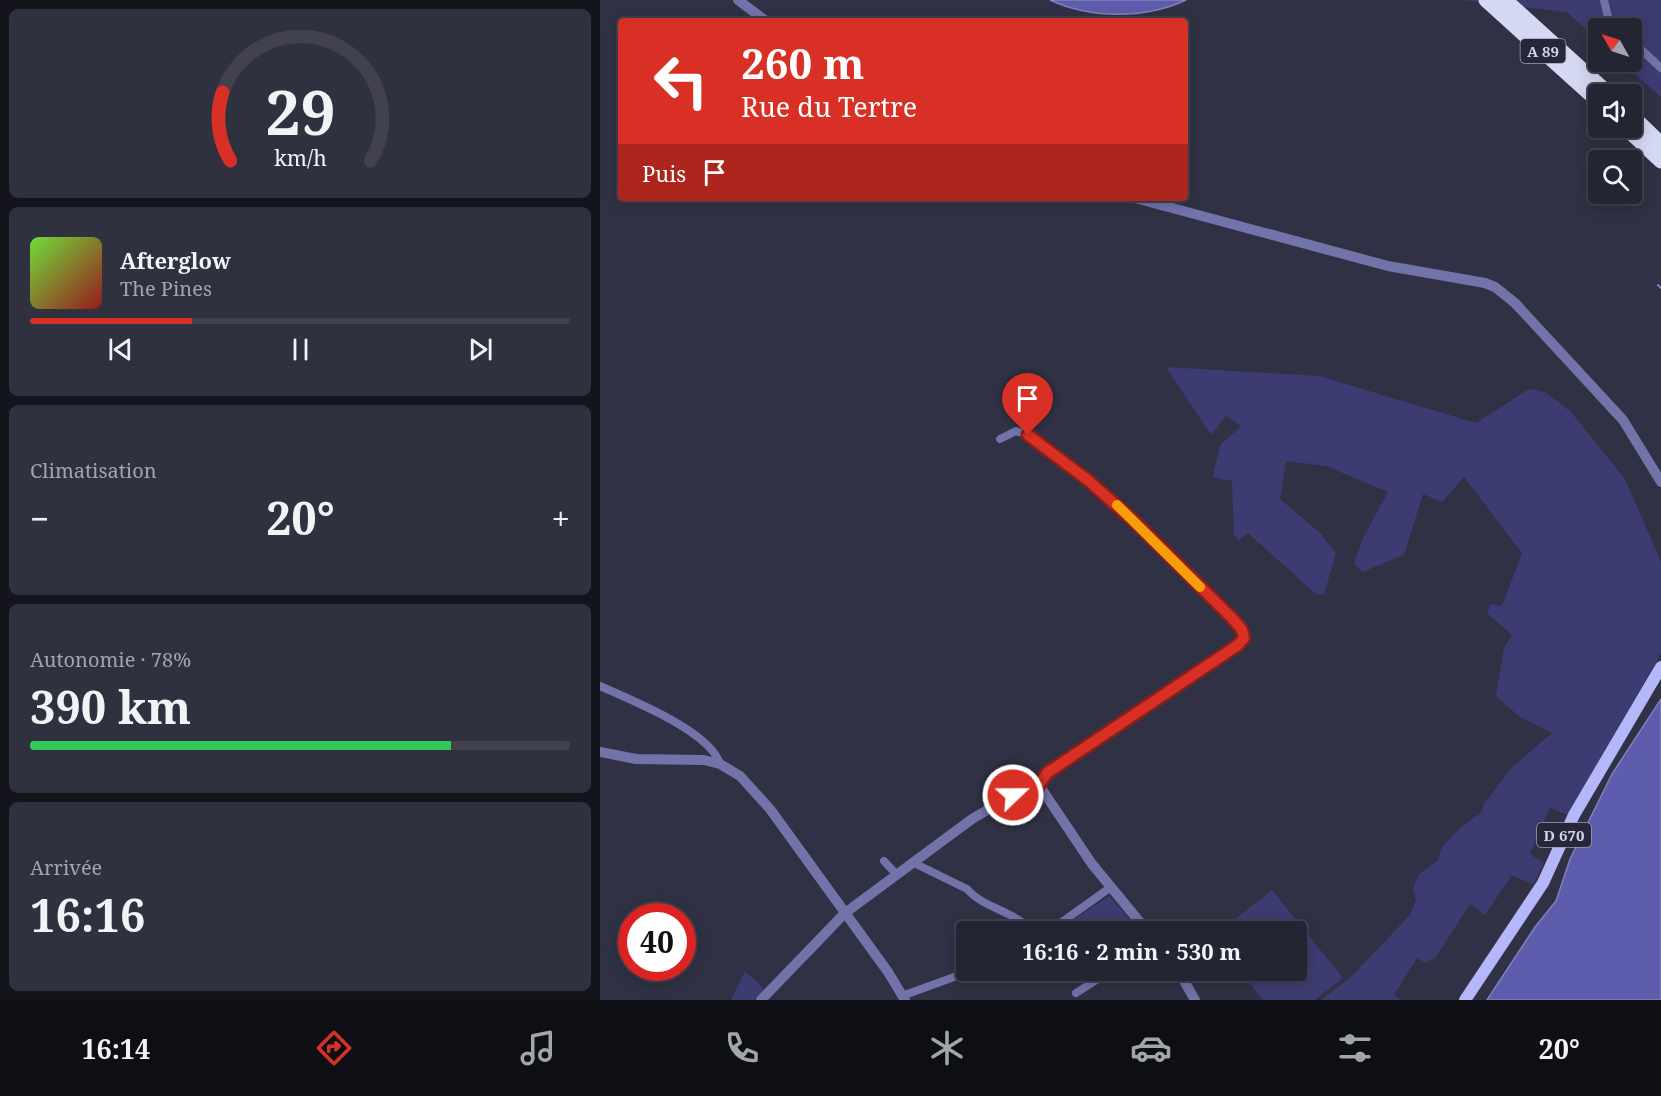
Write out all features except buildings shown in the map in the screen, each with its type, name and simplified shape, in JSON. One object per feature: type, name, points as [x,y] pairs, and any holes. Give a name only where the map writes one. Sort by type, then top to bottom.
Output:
[{"type":"highway","name":"A 89","points":[[1486,0],[1588,92]]},
{"type":"highway","name":"A 89","points":[[1505,0],[1598,84]]},
{"type":"highway","points":[[1642,126],[1661,144]]},
{"type":"highway","points":[[1637,138],[1661,161]]},
{"type":"main road","name":"D 670","points":[[1465,1000],[1539,891],[1574,815],[1661,667]]},
{"type":"street","points":[[738,0],[762,18]]},
{"type":"street","points":[[1604,0],[1609,18]]},
{"type":"street","points":[[1642,50],[1661,68]]},
{"type":"street","points":[[1146,201],[1388,266],[1473,280],[1495,286],[1522,310],[1623,420],[1661,482]]},
{"type":"street","points":[[1000,439],[1016,431],[1028,435],[1089,481],[1135,522],[1225,611],[1242,630],[1244,638],[1238,645],[1047,773],[1037,788]]},
{"type":"street","points":[[600,686],[667,717],[715,752],[720,764]]},
{"type":"street","points":[[600,752],[636,759],[704,760],[720,764],[740,776],[762,798],[904,998],[956,977]]},
{"type":"street","points":[[760,1000],[845,913],[972,819],[1026,787],[1037,788],[1047,797],[1080,848],[1139,921]]},
{"type":"street","points":[[884,861],[897,875]]},
{"type":"street","points":[[914,863],[967,888],[972,896],[994,905],[1018,921]]},
{"type":"street","points":[[1063,921],[1111,887]]},
{"type":"street","points":[[1076,993],[1095,981]]},
{"type":"street","points":[[1184,981],[1195,1000]]},
{"type":"shaded area","points":[[1050,0],[1186,0],[1153,11],[1118,14],[1083,11]]},
{"type":"shaded area","points":[[1463,0],[1661,0],[1661,97],[1632,72],[1642,72],[1642,18],[1588,18],[1588,31],[1567,12]]},
{"type":"shaded area","points":[[1166,367],[1319,376],[1476,423],[1529,389],[1545,392],[1571,412],[1625,479],[1661,562],[1661,653],[1569,815],[1550,808],[1530,854],[1544,863],[1533,885],[1512,875],[1485,915],[1470,904],[1436,957],[1426,963],[1417,958],[1394,995],[1401,1000],[1321,1000],[1351,977],[1410,915],[1416,900],[1413,889],[1419,874],[1438,860],[1442,847],[1461,827],[1481,813],[1484,804],[1513,766],[1552,733],[1520,717],[1496,696],[1504,648],[1512,635],[1487,613],[1490,604],[1502,606],[1522,553],[1464,477],[1442,502],[1423,494],[1404,555],[1362,572],[1354,563],[1363,538],[1388,492],[1326,466],[1286,461],[1280,499],[1320,533],[1336,553],[1324,594],[1317,595],[1248,533],[1239,540],[1234,534],[1232,481],[1213,477],[1220,445],[1241,426],[1226,416],[1211,435]]},
{"type":"shaded area","points":[[1661,699],[1661,1000],[1487,1000],[1535,927],[1556,901],[1570,859],[1612,774]]},
{"type":"shaded area","points":[[1272,890],[1297,921],[1233,921]]},
{"type":"shaded area","points":[[1109,896],[1131,921],[1072,921]]},
{"type":"shaded area","points":[[1307,933],[1343,978],[1315,1000],[1263,1000],[1248,981],[1307,981]]},
{"type":"shaded area","points":[[745,971],[764,989],[754,1000],[731,1000]]},
{"type":"waterway","points":[[1658,285],[1661,288]]},
{"type":"slow traffic","points":[[1117,505],[1200,587]]},
{"type":"route","points":[[1013,795],[1026,787],[1037,788],[1042,777],[1047,773],[1238,645],[1244,638],[1242,630],[1233,619],[1135,522],[1089,481],[1028,435]]}]
